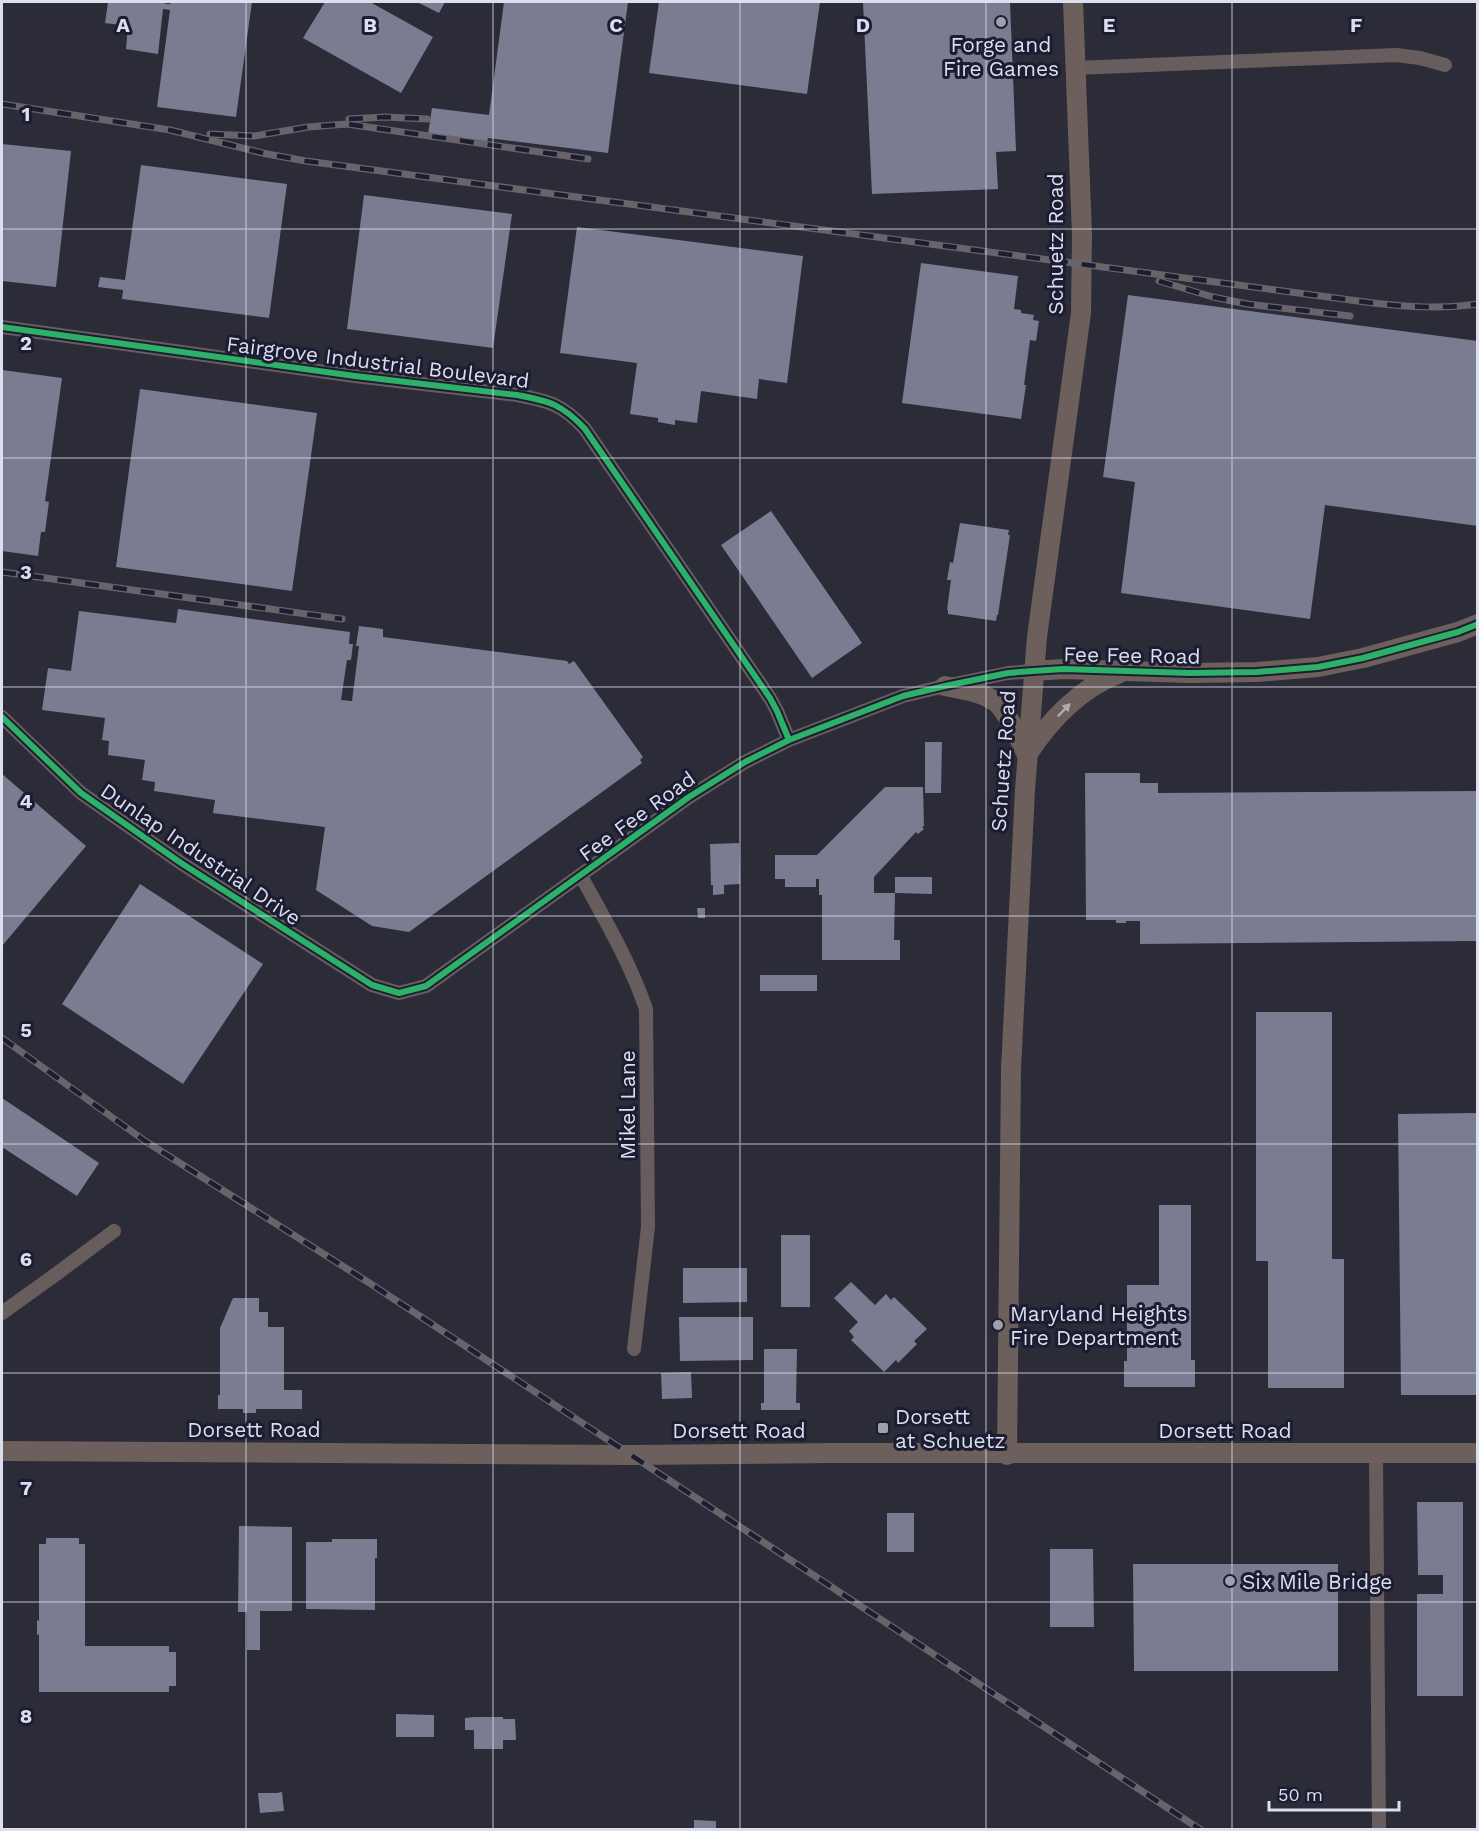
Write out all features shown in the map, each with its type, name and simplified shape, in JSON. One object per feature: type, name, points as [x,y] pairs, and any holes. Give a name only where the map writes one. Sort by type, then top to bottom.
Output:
[{"type":"main road","name":"Schuetz Road","points":[[1007,1455],[1011,1069],[1027,755],[1033,670],[1081,313],[1082,235],[1073,2]]},
{"type":"main road","name":"Fee Fee Road","points":[[1033,670],[1190,674],[1318,667],[1363,658],[1458,632],[1478,624]]},
{"type":"main road","points":[[1027,755],[1075,699],[1109,677],[1124,671]]},
{"type":"main road","points":[[945,686],[974,691],[998,704],[1018,735],[1027,755]]},
{"type":"main road","name":"Dorsett Road","points":[[2,1451],[632,1455],[1478,1453]]},
{"type":"street","points":[[1075,68],[1396,55],[1420,58],[1445,65]]},
{"type":"street","name":"Fairgrove Industrial Boulevard","points":[[2,327],[355,376],[517,395],[559,406],[572,415],[585,429],[770,698],[789,740]]},
{"type":"street","name":"Fee Fee Road","points":[[399,993],[426,986],[689,797],[745,762],[789,740],[903,696],[1008,673],[1033,670]]},
{"type":"street","name":"Dunlap Industrial Drive","points":[[2,717],[81,793],[172,857],[372,985],[399,993]]},
{"type":"street","name":"Mikel Lane","points":[[581,876],[623,952],[646,1009],[648,1227],[634,1349]]},
{"type":"street","points":[[2,1313],[114,1230]]},
{"type":"street","points":[[1376,1453],[1378,1830]]},
{"type":"building","points":[[108,2],[165,2],[165,4],[170,4],[171,2],[252,2],[236,117],[157,107],[170,10],[163,9],[158,54],[126,49],[128,26],[105,23]]},
{"type":"building","points":[[325,2],[370,2],[433,37],[401,93],[303,38]]},
{"type":"building","points":[[417,2],[445,2],[439,13]]},
{"type":"building","points":[[504,2],[628,2],[608,153],[488,138],[487,142],[428,134],[432,108],[489,115]]},
{"type":"building","points":[[659,2],[820,2],[807,94],[649,73]]},
{"type":"building","points":[[863,2],[1010,2],[1016,151],[996,152],[998,189],[872,194]]},
{"type":"building","points":[[2,144],[71,151],[56,287],[2,281]]},
{"type":"building","points":[[141,165],[287,184],[269,318],[122,299],[123,290],[98,287],[100,277],[125,280]]},
{"type":"building","points":[[364,195],[512,214],[493,348],[347,329]]},
{"type":"building","points":[[577,227],[803,256],[787,383],[759,379],[757,399],[701,391],[697,423],[675,420],[675,425],[658,422],[658,418],[630,414],[637,363],[560,353]]},
{"type":"building","points":[[921,263],[1018,276],[1014,309],[1021,310],[1021,313],[1034,315],[1033,320],[1039,321],[1036,341],[1030,340],[1021,419],[902,403]]},
{"type":"building","points":[[1128,295],[1478,341],[1478,526],[1325,505],[1310,619],[1121,593],[1135,482],[1103,477]]},
{"type":"building","points":[[2,370],[62,378],[45,501],[49,502],[45,532],[41,532],[38,556],[2,551]]},
{"type":"building","points":[[140,389],[317,413],[292,591],[116,567]]},
{"type":"building","points":[[771,511],[862,643],[812,678],[721,545]]},
{"type":"building","points":[[960,523],[1009,530],[996,621],[948,614],[951,580],[947,580],[950,562],[953,563]]},
{"type":"building","points":[[178,609],[350,632],[349,644],[353,644],[351,660],[347,660],[341,700],[352,701],[359,646],[356,646],[359,626],[383,629],[383,637],[567,661],[569,664],[574,661],[643,757],[640,760],[642,763],[409,932],[372,926],[316,890],[325,827],[213,813],[215,800],[154,791],[155,782],[142,780],[145,760],[108,755],[109,741],[102,740],[105,718],[42,710],[48,668],[71,671],[79,611],[176,623]]},
{"type":"building","points":[[925,742],[942,742],[941,793],[925,793]]},
{"type":"building","points":[[1085,773],[1140,773],[1140,783],[1158,783],[1158,793],[1478,791],[1478,941],[1140,944],[1140,921],[1116,923],[1116,920],[1086,920]]},
{"type":"building","points":[[2,774],[86,846],[2,946]]},
{"type":"building","points":[[885,787],[923,787],[924,826],[922,827],[924,829],[918,834],[916,832],[874,877],[874,893],[895,893],[894,940],[900,940],[900,960],[822,960],[822,895],[819,895],[819,879],[816,879],[816,887],[785,887],[785,879],[775,879],[775,855],[817,855]]},
{"type":"building","points":[[739,843],[740,884],[724,885],[724,894],[713,895],[710,844]]},
{"type":"building","points":[[895,877],[932,877],[932,894],[895,893]]},
{"type":"building","points":[[140,884],[263,964],[183,1084],[62,1004]]},
{"type":"building","points":[[697,908],[705,908],[705,918],[698,918]]},
{"type":"building","points":[[760,975],[817,975],[817,991],[760,991]]},
{"type":"building","points":[[1256,1012],[1332,1012],[1332,1259],[1344,1259],[1344,1388],[1268,1388],[1268,1261],[1256,1261]]},
{"type":"building","points":[[2,1098],[99,1163],[77,1196],[2,1147]]},
{"type":"building","points":[[1478,1113],[1478,1395],[1401,1395],[1398,1114]]},
{"type":"building","points":[[1159,1205],[1191,1205],[1191,1360],[1195,1360],[1195,1387],[1124,1387],[1124,1361],[1127,1361],[1127,1285],[1159,1285]]},
{"type":"building","points":[[781,1235],[810,1235],[810,1307],[781,1307]]},
{"type":"building","points":[[683,1268],[747,1268],[747,1302],[683,1303]]},
{"type":"building","points":[[851,1282],[875,1305],[886,1294],[891,1300],[894,1297],[927,1329],[914,1341],[917,1344],[898,1363],[896,1360],[884,1372],[851,1340],[854,1337],[849,1331],[858,1322],[834,1298]]},
{"type":"building","points":[[233,1298],[259,1298],[259,1312],[268,1312],[268,1327],[284,1327],[284,1390],[302,1390],[302,1409],[256,1409],[256,1413],[243,1413],[243,1409],[218,1409],[220,1328]]},
{"type":"building","points":[[679,1317],[753,1317],[753,1360],[680,1361]]},
{"type":"building","points":[[764,1349],[797,1349],[796,1403],[800,1403],[800,1410],[761,1410],[761,1403],[764,1403]]},
{"type":"building","points":[[691,1372],[692,1398],[662,1399],[661,1373]]},
{"type":"building","points":[[1417,1502],[1463,1502],[1463,1696],[1417,1696],[1417,1594],[1443,1594],[1443,1575],[1418,1575]]},
{"type":"building","points":[[887,1513],[914,1513],[914,1552],[887,1552]]},
{"type":"building","points":[[239,1526],[292,1527],[292,1611],[260,1611],[260,1650],[247,1650],[247,1612],[238,1612]]},
{"type":"building","points":[[46,1538],[79,1538],[79,1544],[85,1544],[85,1646],[169,1646],[169,1652],[176,1652],[176,1686],[169,1686],[169,1692],[39,1692],[37,1620],[39,1621],[39,1544],[46,1544]]},
{"type":"building","points":[[332,1539],[377,1539],[375,1610],[306,1609],[306,1542],[332,1542]]},
{"type":"building","points":[[1050,1549],[1093,1549],[1094,1627],[1050,1627]]},
{"type":"building","points":[[1133,1564],[1338,1564],[1338,1671],[1134,1671]]},
{"type":"building","points":[[396,1714],[434,1715],[434,1737],[396,1737]]},
{"type":"building","points":[[465,1718],[515,1719],[516,1740],[503,1740],[503,1749],[474,1749],[474,1730],[465,1730]]},
{"type":"building","points":[[282,1792],[284,1811],[260,1813],[258,1793]]},
{"type":"building","points":[[694,1820],[716,1821],[716,1830],[694,1830]]},
{"type":"railway","points":[[2,104],[170,130],[267,154],[306,161],[1373,303],[1426,307],[1478,304]]},
{"type":"railway","points":[[349,119],[385,117],[427,119]]},
{"type":"railway","points":[[210,134],[254,136],[308,127],[347,124],[588,159]]},
{"type":"railway","points":[[1159,281],[1213,297],[1247,304],[1350,316]]},
{"type":"railway","points":[[2,572],[342,619]]},
{"type":"railway","points":[[2,1038],[145,1141],[371,1284],[1201,1830]]},
{"type":"cycle path","points":[[2,327],[355,376],[517,395],[538,399],[562,409],[585,429],[770,698],[789,740]]},
{"type":"cycle path","points":[[2,717],[81,793],[181,863],[372,985],[399,993],[426,986],[689,797],[745,762],[789,740],[903,696],[1008,673],[1033,671],[1063,669],[1190,673],[1257,672],[1318,667],[1363,658],[1458,632],[1478,624]]},
{"type":"place","name":"Forge and Fire Games","points":[[1001,22]]},
{"type":"place","name":"Maryland Heights Fire Department","points":[[998,1325]]},
{"type":"place","name":"Dorsett at Schuetz","points":[[883,1428]]},
{"type":"place","name":"Six Mile Bridge","points":[[1230,1581]]}]
